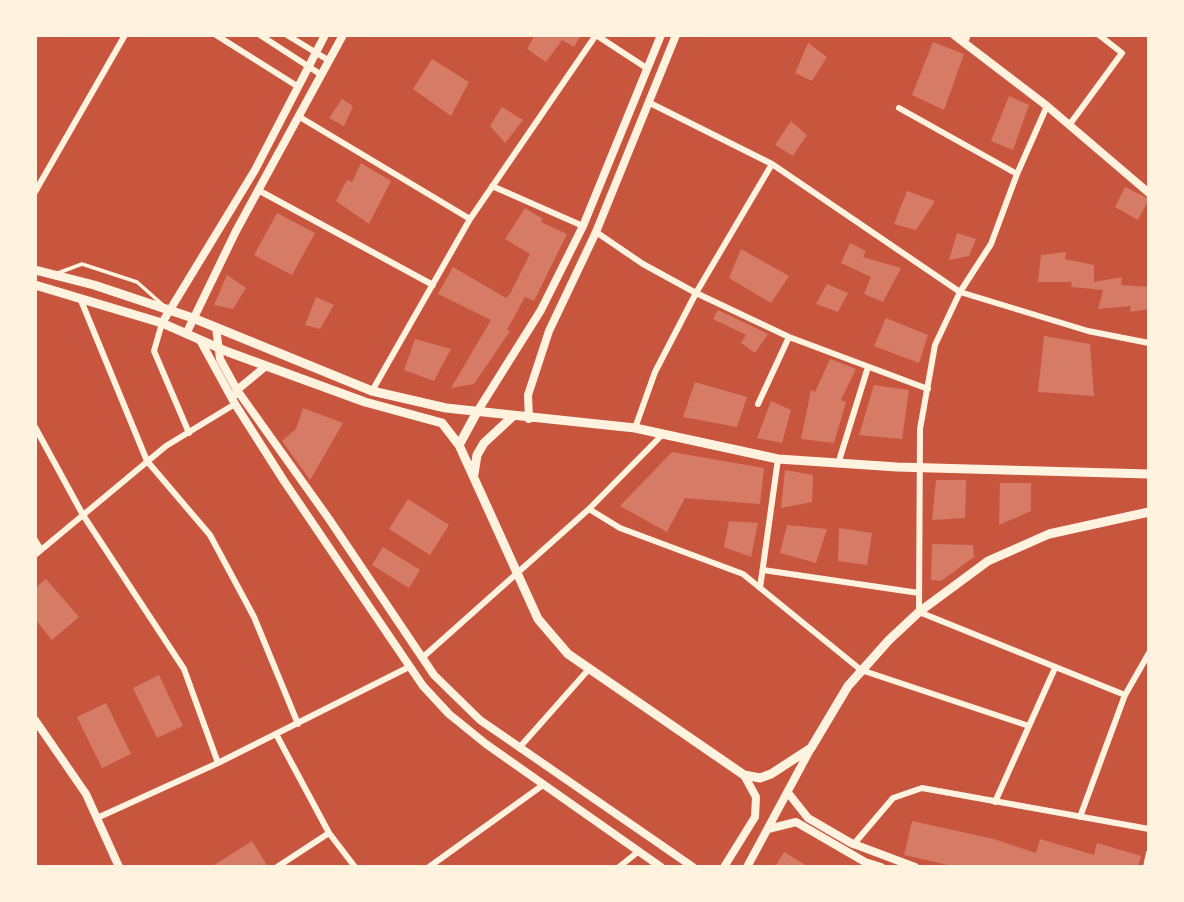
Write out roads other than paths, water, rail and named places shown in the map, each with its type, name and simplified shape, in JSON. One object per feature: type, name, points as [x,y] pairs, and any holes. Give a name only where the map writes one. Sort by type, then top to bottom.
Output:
[{"type":"main road","points":[[35,270],[193,318],[372,391],[409,401],[512,417],[635,428],[778,459],[922,468],[1149,474]]},
{"type":"main road","points":[[35,285],[80,296],[162,323],[217,347],[365,402],[435,420],[448,429],[459,444],[538,619],[568,654],[744,775],[760,778],[771,774],[811,748],[827,718],[861,670],[919,612],[988,561],[1016,547],[1073,527],[1149,512]]},
{"type":"main road","points":[[459,444],[477,412]]},
{"type":"main road","points":[[474,477],[477,455],[484,443],[512,417]]},
{"type":"street","points":[[35,192],[125,35]]},
{"type":"street","points":[[216,35],[297,86]]},
{"type":"street","points":[[260,35],[320,74]]},
{"type":"street","points":[[287,35],[328,60]]},
{"type":"street","points":[[189,433],[154,351],[162,323],[254,170],[325,35]]},
{"type":"street","points":[[187,332],[258,190],[343,35]]},
{"type":"street","points":[[372,391],[470,219],[596,35],[648,69],[661,74]]},
{"type":"street","points":[[477,412],[534,322],[583,226],[661,35]]},
{"type":"street","points":[[529,419],[528,395],[535,367],[596,232],[676,35]]},
{"type":"street","points":[[954,35],[966,38],[1149,193]]},
{"type":"street","points":[[1070,124],[1122,53],[1099,35]]},
{"type":"street","points":[[648,102],[772,164],[960,292],[1088,331],[1149,343]]},
{"type":"street","points":[[1047,106],[1017,174],[991,244],[960,292],[935,345],[920,429],[922,468],[919,612],[1125,695]]},
{"type":"street","points":[[899,108],[1017,174]]},
{"type":"street","points":[[298,116],[470,219]]},
{"type":"street","points":[[635,428],[654,372],[696,293],[772,164]]},
{"type":"street","points":[[492,187],[596,232],[696,293],[789,337],[928,389]]},
{"type":"street","points":[[258,190],[433,285]]},
{"type":"street","points":[[80,296],[147,461],[210,535],[254,617],[298,724]]},
{"type":"street","points":[[216,327],[217,347],[237,390],[329,519],[433,675],[480,720],[693,867]]},
{"type":"street","points":[[758,404],[789,337]]},
{"type":"street","points":[[200,340],[235,404],[409,667],[449,714],[542,785],[662,867]]},
{"type":"street","points":[[35,540],[38,553],[147,461],[235,404],[237,390],[266,366]]},
{"type":"street","points":[[838,464],[868,367]]},
{"type":"street","points":[[35,427],[83,515],[184,669],[218,762]]},
{"type":"street","points":[[97,818],[298,724],[422,659],[590,509],[662,435]]},
{"type":"street","points":[[760,588],[778,459]]},
{"type":"street","points":[[590,509],[620,528],[743,574],[861,670],[1029,726]]},
{"type":"street","points":[[762,570],[919,593]]},
{"type":"street","points":[[1080,817],[1125,695],[1149,653]]},
{"type":"street","points":[[519,748],[589,668]]},
{"type":"street","points":[[995,802],[1055,668]]},
{"type":"street","points":[[35,720],[86,794],[119,867]]},
{"type":"street","points":[[276,734],[329,832],[355,867]]},
{"type":"street","points":[[747,867],[811,748]]},
{"type":"street","points":[[724,867],[755,817],[756,797],[744,775]]},
{"type":"street","points":[[429,867],[542,785]]},
{"type":"street","points":[[851,848],[893,798],[922,788],[1149,829]]},
{"type":"street","points":[[789,793],[808,818],[881,867]]},
{"type":"street","points":[[768,829],[796,822],[851,848],[915,867]]},
{"type":"street","points":[[277,867],[329,832]]},
{"type":"street","points":[[619,867],[639,852]]},
{"type":"street","points":[[1146,867],[1149,853]]},
{"type":"lane","points":[[54,275],[82,264],[137,282],[169,311]]}]
